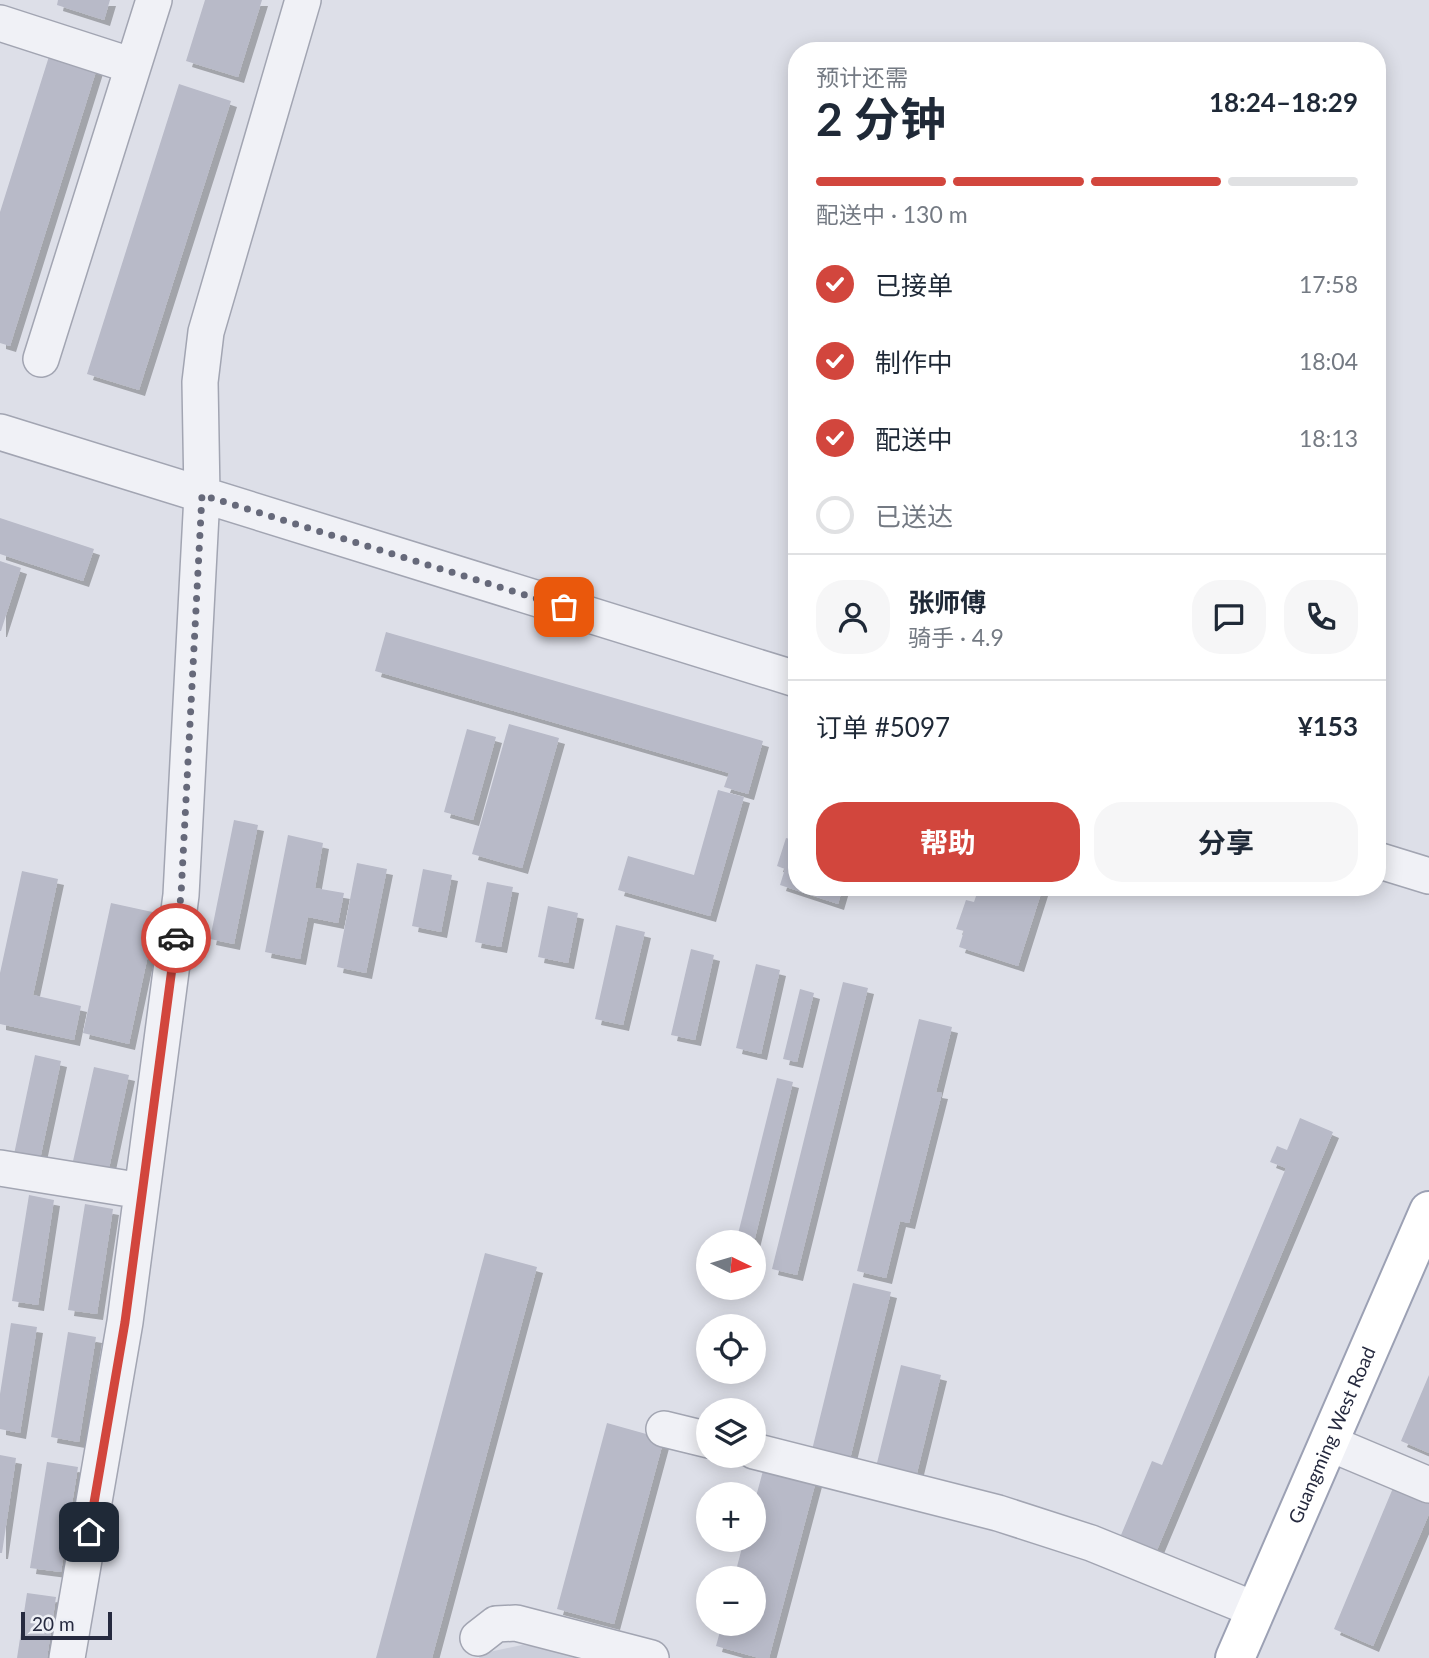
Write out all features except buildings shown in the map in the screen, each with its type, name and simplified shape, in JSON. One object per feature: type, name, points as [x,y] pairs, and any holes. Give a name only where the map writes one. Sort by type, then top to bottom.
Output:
[{"type":"main road","name":"Guangming West Road","points":[[1235,1658],[1424,1235]]},
{"type":"street","points":[[41,359],[154,0]]},
{"type":"street","points":[[67,1658],[125,1322],[181,895],[202,495],[200,382],[206,332],[303,0]]},
{"type":"street","points":[[0,23],[133,65]]},
{"type":"street","points":[[0,432],[788,677]]},
{"type":"street","points":[[1386,863],[1429,876]]},
{"type":"street","points":[[0,1168],[142,1191]]},
{"type":"street","points":[[664,1429],[696,1437]]},
{"type":"street","points":[[1329,1443],[1429,1485]]},
{"type":"street","points":[[766,1454],[998,1513],[1091,1543],[1256,1610]]},
{"type":"street","points":[[478,1638],[496,1624],[516,1623],[651,1658]]},
{"type":"shaded area","points":[[522,1645],[574,1649],[608,1658],[479,1658],[480,1654]]},
{"type":"way so far","points":[[176,938],[181,895],[202,495],[564,607]]},
{"type":"route","points":[[89,1532],[125,1322],[176,938]]}]
